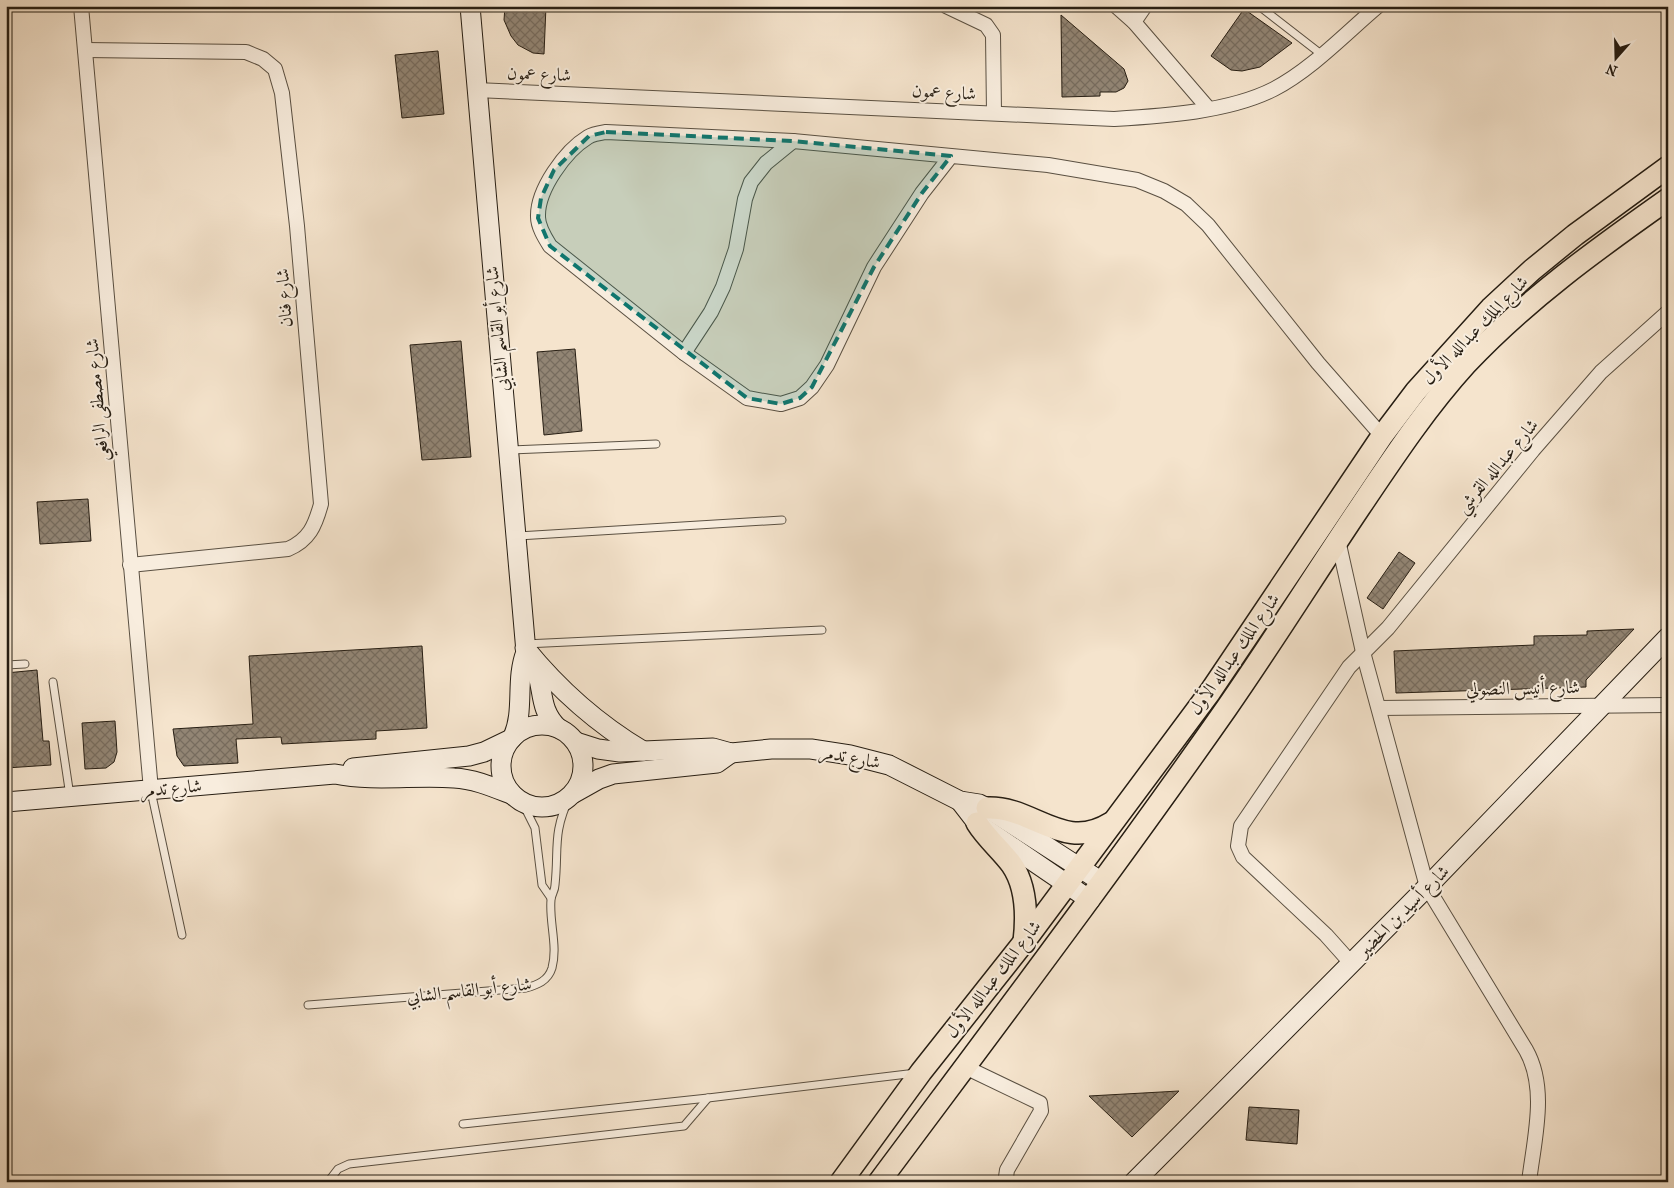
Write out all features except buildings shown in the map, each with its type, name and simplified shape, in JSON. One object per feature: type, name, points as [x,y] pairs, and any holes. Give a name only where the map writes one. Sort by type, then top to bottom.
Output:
[{"type":"main road","name":"شارع الملك عبدالله الأول","points":[[841,1182],[921,1072],[1024,942],[1210,692],[1382,436],[1452,349],[1491,308],[1575,234],[1668,167]]},
{"type":"main road","name":"شارع الملك عبدالله الأول","points":[[880,1182],[1090,900],[1228,706],[1398,451],[1431,406],[1467,364],[1506,324],[1591,253],[1668,199]]},
{"type":"main road","points":[[1382,436],[1398,451]]},
{"type":"main road","points":[[1024,942],[1024,902],[1017,876],[1012,865],[987,839],[982,816],[1005,809],[1067,833],[1085,834],[1111,823]]},
{"type":"street","name":"شارع مصطفى الرافعي","points":[[81,6],[151,790]]},
{"type":"street","name":"شارع أبو القاسم الشابي","points":[[470,6],[525,648],[519,680],[520,715],[512,738]]},
{"type":"street","points":[[946,6],[986,25],[993,35],[994,113]]},
{"type":"street","points":[[1116,6],[1134,22],[1208,108]]},
{"type":"street","points":[[1134,22],[1145,6]]},
{"type":"street","name":"شارع عمون","points":[[476,90],[1114,119],[1153,116],[1208,108],[1273,90],[1302,71],[1378,6]]},
{"type":"street","name":"شارع فنان","points":[[85,50],[246,52],[263,60],[275,69],[282,93],[297,226],[321,504],[316,523],[308,536],[300,544],[288,549],[130,565]]},
{"type":"street","points":[[951,156],[922,193],[880,259],[826,364],[812,387],[800,398],[781,404],[747,398],[684,353],[550,246],[542,233],[538,218],[541,198],[554,170],[572,150],[589,136],[606,132],[794,141],[1048,165],[1136,180],[1164,191],[1186,204],[1208,225],[1318,363],[1382,436]]},
{"type":"street","points":[[684,353],[711,312],[723,287],[736,250],[745,199],[751,182],[766,163],[794,141]]},
{"type":"street","name":"شارع عبدالله القرشي","points":[[1351,963],[1326,935],[1247,862],[1240,852],[1238,839],[1241,826],[1342,676],[1388,628],[1533,450],[1601,372],[1668,312]]},
{"type":"street","points":[[1338,540],[1363,652],[1427,888],[1526,1050],[1536,1074],[1538,1103],[1529,1182]]},
{"type":"street","name":"شارع أسيد بن الحضير","points":[[1134,1182],[1427,888],[1668,637]]},
{"type":"street","name":"شارع أبو القاسم الشابي","points":[[525,648],[538,673],[545,712],[558,728]]},
{"type":"street","points":[[525,648],[553,681],[578,706],[642,751]]},
{"type":"street","name":"شارع أنيس النصولي","points":[[1379,708],[1668,704]]},
{"type":"street","points":[[534,725],[558,728],[576,742],[584,764],[582,776],[572,795],[559,804],[547,807],[534,806],[518,799],[506,786],[501,768],[504,749],[522,729],[534,725]]},
{"type":"street","name":"شارع تدمر","points":[[6,802],[335,774],[366,765],[469,756],[484,752],[512,738]]},
{"type":"street","name":"شارع تدمر","points":[[576,742],[609,751],[713,748],[731,753],[771,749],[810,749],[850,755],[889,765],[960,801],[978,804],[982,816],[1072,875],[1102,882]]},
{"type":"street","name":"شارع تدمر","points":[[572,795],[598,778],[613,774],[717,763],[731,753]]},
{"type":"street","name":"شارع تدمر","points":[[335,774],[363,778],[456,778],[485,784],[518,799]]},
{"type":"street","name":"شارع تدمر","points":[[1072,875],[1090,900]]},
{"type":"street","points":[[965,1067],[1040,1103],[1039,1114],[1007,1170],[1006,1177],[1009,1182]]},
{"type":"lane","points":[[1258,6],[1321,54]]},
{"type":"lane","points":[[508,450],[656,444]]},
{"type":"lane","points":[[515,536],[782,520]]},
{"type":"lane","points":[[525,648],[822,630]]},
{"type":"lane","points":[[6,665],[25,664]]},
{"type":"lane","points":[[54,682],[70,796]]},
{"type":"lane","points":[[151,790],[182,935]]},
{"type":"lane","name":"شارع أبو القاسم الشابي","points":[[308,1005],[537,985],[552,970],[554,955],[551,898],[555,884],[558,827],[572,795]]},
{"type":"lane","name":"شارع أبو القاسم الشابي","points":[[518,799],[535,828],[542,886],[551,898]]},
{"type":"lane","points":[[462,1124],[708,1098],[921,1072]]},
{"type":"lane","points":[[328,1182],[338,1169],[349,1164],[684,1126],[708,1098]]},
{"type":"highlighted area","points":[[606,132],[793,141],[951,156],[922,193],[874,267],[812,387],[800,398],[781,404],[747,398],[550,246],[538,218],[541,198],[554,170],[589,136]]}]
